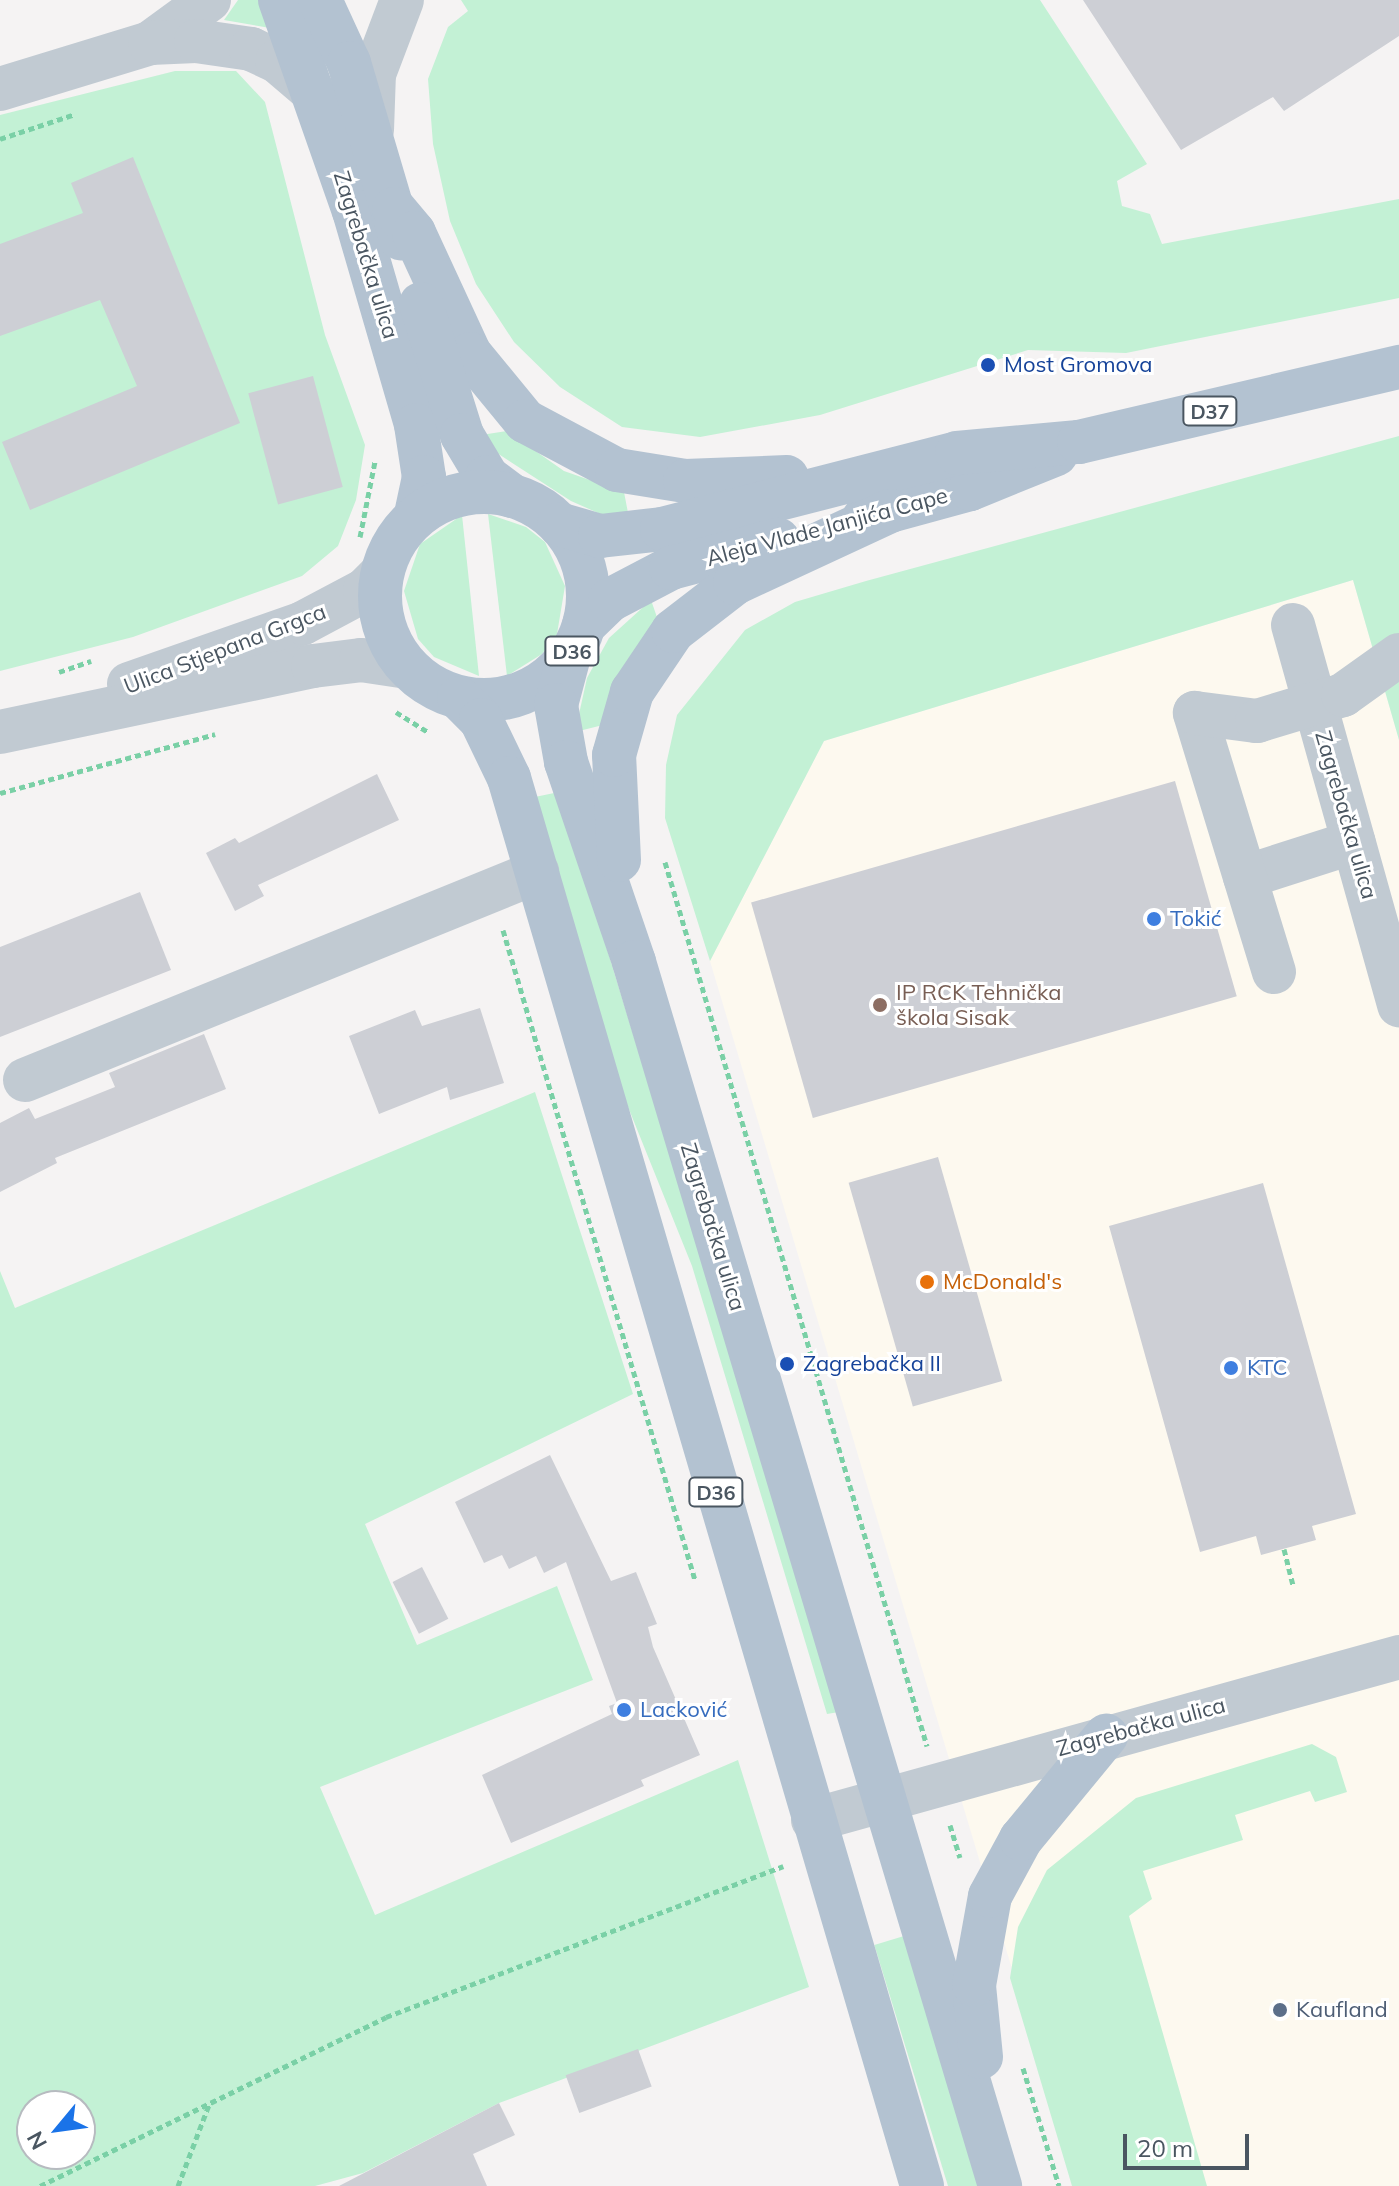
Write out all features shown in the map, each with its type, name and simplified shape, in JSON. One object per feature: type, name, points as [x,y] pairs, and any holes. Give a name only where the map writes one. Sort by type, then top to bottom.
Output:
[{"type":"main road","name":"Zagrebačka ulica","points":[[280,0],[317,95],[416,425],[424,477],[416,516]]},
{"type":"main road","name":"Zagrebačka ulica","points":[[320,0],[372,133],[462,435],[487,477],[512,496]]},
{"type":"main road","points":[[394,209],[414,233],[470,354],[525,421],[560,444],[617,470],[654,476],[845,483]]},
{"type":"main road","name":"Aleja Vlade Janjića Cape","points":[[559,524],[600,536],[625,535],[957,453],[1079,442],[1399,367]]},
{"type":"main road","name":"Aleja Vlade Janjića Cape","points":[[577,640],[610,600],[671,568],[1007,477],[1079,442]]},
{"type":"main road","points":[[407,667],[383,624],[366,563],[394,542],[416,516],[445,499],[478,492],[512,496],[559,524]]},
{"type":"main road","points":[[634,962],[613,833],[612,780],[638,682],[673,631],[735,583],[890,511]]},
{"type":"main road","name":"D36","points":[[459,698],[521,694],[548,679],[577,640],[585,571],[559,524]]},
{"type":"main road","name":"Zagrebačka ulica","points":[[577,640],[558,684],[560,733],[634,962],[1000,2186]]},
{"type":"main road","name":"D36","points":[[407,667],[459,698],[496,747],[537,872],[922,2186]]},
{"type":"main road","points":[[975,2103],[981,2063],[974,1985],[990,1896],[1021,1839],[1106,1736]]},
{"type":"street","points":[[150,43],[209,0]]},
{"type":"street","points":[[372,133],[374,74],[402,0]]},
{"type":"street","points":[[0,89],[150,43],[220,42],[251,49],[302,79],[317,95]]},
{"type":"street","name":"Ulica Stjepana Grgca","points":[[63,716],[136,681],[303,623],[341,605],[366,563]]},
{"type":"street","name":"Zagrebačka ulica","points":[[1293,625],[1399,1005]]},
{"type":"street","points":[[1274,972],[1195,713],[1257,721],[1343,695],[1399,655]]},
{"type":"street","name":"Ulica Stjepana Grgca","points":[[0,732],[63,716],[313,666],[361,660],[407,667]]},
{"type":"street","points":[[1245,877],[1354,842]]},
{"type":"street","points":[[25,1080],[491,888],[537,872]]},
{"type":"street","name":"Zagrebačka ulica","points":[[813,1820],[1106,1736],[1399,1657]]},
{"type":"path","points":[[366,563],[376,447]]},
{"type":"path","points":[[382,705],[435,738]]},
{"type":"path","points":[[0,793],[176,749],[227,730]]},
{"type":"path","points":[[661,849],[923,1732]]},
{"type":"path","points":[[491,888],[700,1597]]},
{"type":"path","points":[[1284,1549],[1293,1585]]},
{"type":"path","points":[[778,1851],[787,1879]]},
{"type":"path","points":[[40,2186],[386,2017],[783,1866]]},
{"type":"path","points":[[178,2186],[209,2103]]},
{"type":"shaded area","points":[[1353,580],[1399,740],[1399,2186],[1077,2186],[710,961],[824,741]]},
{"type":"green space","points":[[238,0],[259,0],[270,28],[224,20]]},
{"type":"green space","points":[[461,0],[1040,0],[1147,164],[1117,181],[1122,206],[1150,214],[1162,244],[1399,199],[1399,298],[1126,353],[1028,350],[820,415],[700,437],[622,427],[560,387],[514,342],[476,284],[450,221],[433,144],[428,79],[448,27],[468,11]]},
{"type":"green space","points":[[175,71],[236,71],[265,102],[325,335],[365,445],[356,500],[338,546],[302,576],[133,637],[0,671],[0,115]]},
{"type":"green space","points":[[507,431],[564,471],[624,492],[629,518],[605,516],[571,501],[497,453],[481,435]]},
{"type":"green space","points":[[1399,436],[1399,740],[1353,580],[824,741],[710,961],[665,818],[666,765],[677,715],[745,630],[795,602]]},
{"type":"green space","points":[[488,514],[526,527],[545,542],[565,586],[557,634],[542,654],[507,676]]},
{"type":"green space","points":[[462,515],[479,676],[434,657],[418,639],[404,591],[420,544]]},
{"type":"green space","points":[[651,600],[659,623],[603,725],[575,732],[587,678],[609,638]]},
{"type":"green space","points":[[559,792],[839,1712],[827,1714],[692,1266],[614,1072],[530,798]]},
{"type":"green space","points":[[535,1092],[633,1394],[365,1524],[417,1645],[557,1586],[593,1680],[320,1787],[375,1915],[738,1760],[809,1987],[499,2103],[363,2173],[315,2186],[0,2186],[0,1271],[15,1308]]},
{"type":"green space","points":[[1312,1744],[1336,1757],[1347,1792],[1315,1802],[1310,1791],[1235,1815],[1243,1840],[1143,1871],[1152,1899],[1129,1916],[1207,2186],[1072,2186],[1010,1978],[1018,1927],[1047,1870],[1136,1798]]},
{"type":"green space","points":[[904,1936],[980,2186],[948,2186],[874,1945]]},
{"type":"building","points":[[1083,0],[1399,0],[1399,36],[1284,111],[1273,97],[1181,150]]},
{"type":"building","points":[[133,157],[240,423],[30,510],[2,442],[137,386],[100,300],[0,336],[0,244],[83,213],[71,183]]},
{"type":"building","points":[[313,376],[343,487],[278,504],[248,393]]},
{"type":"building","points":[[377,774],[399,820],[258,885],[264,896],[235,911],[206,853],[235,838],[239,843]]},
{"type":"building","points":[[1175,781],[1237,996],[813,1118],[751,903]]},
{"type":"building","points":[[140,892],[171,970],[0,1037],[0,947]]},
{"type":"building","points":[[480,1008],[504,1083],[450,1100],[447,1087],[379,1114],[349,1036],[415,1010],[422,1026]]},
{"type":"building","points":[[204,1034],[226,1089],[55,1158],[57,1163],[0,1192],[0,1123],[29,1108],[35,1119],[115,1087],[109,1073]]},
{"type":"building","name":"McDonald's","points":[[938,1157],[1002,1381],[913,1407],[849,1183]]},
{"type":"building","name":"KTC","points":[[1263,1183],[1356,1514],[1312,1526],[1316,1540],[1261,1555],[1256,1536],[1200,1552],[1109,1226]]},
{"type":"building","points":[[550,1455],[611,1581],[636,1572],[657,1624],[648,1627],[653,1647],[700,1755],[641,1780],[644,1786],[511,1843],[482,1775],[612,1714],[609,1706],[617,1703],[566,1562],[544,1573],[536,1556],[509,1569],[502,1555],[484,1563],[455,1502]]},
{"type":"building","points":[[422,1567],[448,1619],[419,1634],[393,1582]]},
{"type":"building","points":[[638,2049],[652,2087],[579,2113],[566,2075]]},
{"type":"building","points":[[499,2103],[515,2135],[473,2154],[487,2186],[339,2186]]},
{"type":"place","name":"Most Gromova","points":[[988,365]]},
{"type":"place","name":"Tokić","points":[[1154,919]]},
{"type":"place","name":"IP RCK Tehnička škola Sisak","points":[[880,1005]]},
{"type":"place","name":"McDonald's","points":[[927,1282]]},
{"type":"place","name":"Zagrebačka II","points":[[787,1364]]},
{"type":"place","name":"KTC","points":[[1231,1368]]},
{"type":"place","name":"Lacković","points":[[624,1710]]},
{"type":"place","name":"Kaufland","points":[[1280,2010]]}]
